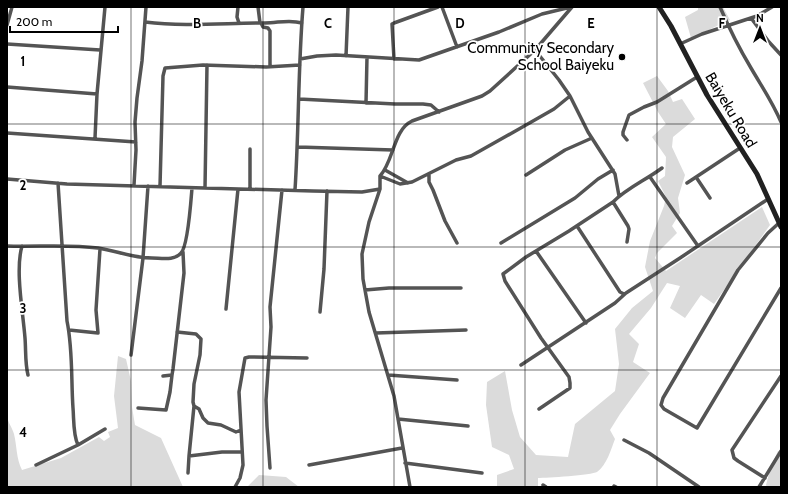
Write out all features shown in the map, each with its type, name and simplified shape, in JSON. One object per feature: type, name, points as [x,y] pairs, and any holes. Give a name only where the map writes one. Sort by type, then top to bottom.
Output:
[{"type":"main road","name":"Baiyeku Road","points":[[659,7],[707,96],[756,174],[780,225]]},
{"type":"street","points":[[7,25],[12,7]]},
{"type":"street","points":[[95,138],[96,94],[105,7]]},
{"type":"street","points":[[134,185],[136,142],[135,122],[146,7],[142,7]]},
{"type":"street","points":[[238,7],[237,17],[239,23]]},
{"type":"street","points":[[258,7],[260,23],[262,26],[268,28],[270,32],[270,66]]},
{"type":"street","points":[[295,190],[303,7]]},
{"type":"street","points":[[346,56],[348,7]]},
{"type":"street","points":[[394,59],[392,24],[438,7]]},
{"type":"street","points":[[442,7],[456,47]]},
{"type":"street","points":[[300,59],[317,56],[346,56],[419,60],[542,14],[572,7]]},
{"type":"street","points":[[410,487],[394,396],[369,312],[363,279],[362,254],[369,222],[380,189],[380,176],[386,170],[404,126],[412,121],[482,96],[490,91],[535,50],[572,7]]},
{"type":"street","points":[[720,7],[751,68],[770,98],[781,122]]},
{"type":"street","points":[[680,44],[702,34],[758,16],[772,7]]},
{"type":"street","points":[[559,10],[564,16]]},
{"type":"street","points":[[751,18],[781,55]]},
{"type":"street","points":[[145,22],[193,25],[288,21],[302,24]]},
{"type":"street","points":[[7,44],[100,50]]},
{"type":"street","points":[[535,50],[570,96],[592,138],[613,170],[616,177],[619,196]]},
{"type":"street","points":[[366,103],[367,57]]},
{"type":"street","points":[[205,188],[206,65]]},
{"type":"street","points":[[160,186],[163,76],[166,68],[206,65],[300,65]]},
{"type":"street","points":[[626,140],[623,135],[629,115],[660,100],[697,77]]},
{"type":"street","points":[[7,87],[96,94]]},
{"type":"street","points":[[380,176],[400,184],[408,183],[421,178],[456,160],[471,156],[554,109],[570,96]]},
{"type":"street","points":[[299,99],[366,103],[423,104],[431,105],[438,112]]},
{"type":"street","points":[[7,133],[136,142]]},
{"type":"street","points":[[526,175],[565,150],[592,138]]},
{"type":"street","points":[[298,147],[393,150]]},
{"type":"street","points":[[687,183],[740,148]]},
{"type":"street","points":[[250,149],[250,189]]},
{"type":"street","points":[[539,409],[570,388],[569,377],[503,277],[504,272],[577,226],[662,168]]},
{"type":"street","points":[[386,170],[408,183]]},
{"type":"street","points":[[501,243],[575,198],[598,179],[613,170]]},
{"type":"street","points":[[429,174],[429,182],[444,222],[457,243]]},
{"type":"street","points":[[650,177],[698,246]]},
{"type":"street","points":[[696,177],[710,198]]},
{"type":"street","points":[[421,178],[429,182]]},
{"type":"street","points":[[7,179],[58,183],[192,188],[362,192],[380,189]]},
{"type":"street","points":[[58,183],[67,321],[69,330],[74,425],[78,445]]},
{"type":"street","points":[[131,355],[143,258],[148,186]]},
{"type":"street","points":[[138,408],[166,410],[170,392],[184,273],[183,250],[192,188]]},
{"type":"street","points":[[226,309],[238,189]]},
{"type":"street","points":[[270,468],[266,426],[266,400],[271,327],[270,307],[282,190]]},
{"type":"street","points":[[320,312],[324,269],[327,191]]},
{"type":"street","points":[[521,365],[586,323],[620,298],[622,293],[698,246],[768,199]]},
{"type":"street","points":[[613,202],[628,226],[627,242]]},
{"type":"street","points":[[780,225],[768,233],[738,270],[663,398],[661,405],[664,409],[697,428],[781,288]]},
{"type":"street","points":[[577,226],[622,293]]},
{"type":"street","points":[[7,246],[63,245],[100,249],[143,258],[173,258],[178,256],[183,250]]},
{"type":"street","points":[[22,246],[19,261],[26,348],[26,369],[28,375]]},
{"type":"street","points":[[69,330],[98,333],[96,310],[100,249]]},
{"type":"street","points":[[536,251],[586,323]]},
{"type":"street","points":[[365,290],[389,288],[461,288]]},
{"type":"street","points":[[376,332],[466,330]]},
{"type":"street","points":[[177,332],[196,334],[201,339],[200,355],[194,384],[194,406],[188,473]]},
{"type":"street","points":[[235,487],[240,478],[243,465],[241,452],[239,392],[245,358],[307,358]]},
{"type":"street","points":[[163,376],[172,375]]},
{"type":"street","points":[[388,375],[458,380]]},
{"type":"street","points":[[765,478],[734,458],[732,450],[781,376]]},
{"type":"street","points":[[194,406],[199,409],[203,418],[208,423],[221,425],[236,432],[241,430]]},
{"type":"street","points":[[398,419],[468,426]]},
{"type":"street","points":[[36,465],[78,445],[105,429]]},
{"type":"street","points":[[624,440],[649,453],[700,487]]},
{"type":"street","points":[[309,465],[402,448]]},
{"type":"street","points":[[759,487],[781,451]]},
{"type":"street","points":[[189,456],[222,452],[241,452]]},
{"type":"street","points":[[405,463],[482,474]]},
{"type":"shaded area","points":[[698,7],[723,7],[730,20],[691,38],[685,17],[698,10]]},
{"type":"shaded area","points":[[657,76],[668,91],[673,102],[682,99],[695,119],[673,137],[672,147],[685,175],[678,198],[680,213],[672,226],[677,233],[657,253],[655,258],[666,271],[762,207],[770,225],[714,304],[701,295],[685,318],[670,308],[680,286],[667,283],[651,308],[629,334],[639,344],[633,362],[650,373],[610,430],[615,439],[608,457],[597,472],[538,478],[538,487],[497,487],[497,475],[514,469],[509,455],[492,447],[486,405],[487,382],[505,371],[512,410],[520,437],[536,455],[568,457],[575,424],[615,391],[619,364],[615,329],[632,308],[653,291],[645,267],[650,241],[666,197],[658,181],[665,176],[666,157],[652,137],[666,124],[643,83]]},
{"type":"shaded area","points":[[118,356],[126,359],[131,381],[132,407],[135,425],[161,438],[183,487],[7,487],[7,416],[14,434],[22,470],[61,458],[99,437],[104,441],[110,437],[108,432],[118,428],[114,396]]},
{"type":"shaded area","points":[[778,451],[781,452],[781,487],[767,487],[766,485],[771,466]]},
{"type":"shaded area","points":[[259,475],[286,477],[299,487],[247,487]]},
{"type":"place","name":"Community Secondary School Baiyeku","points":[[622,57]]}]
